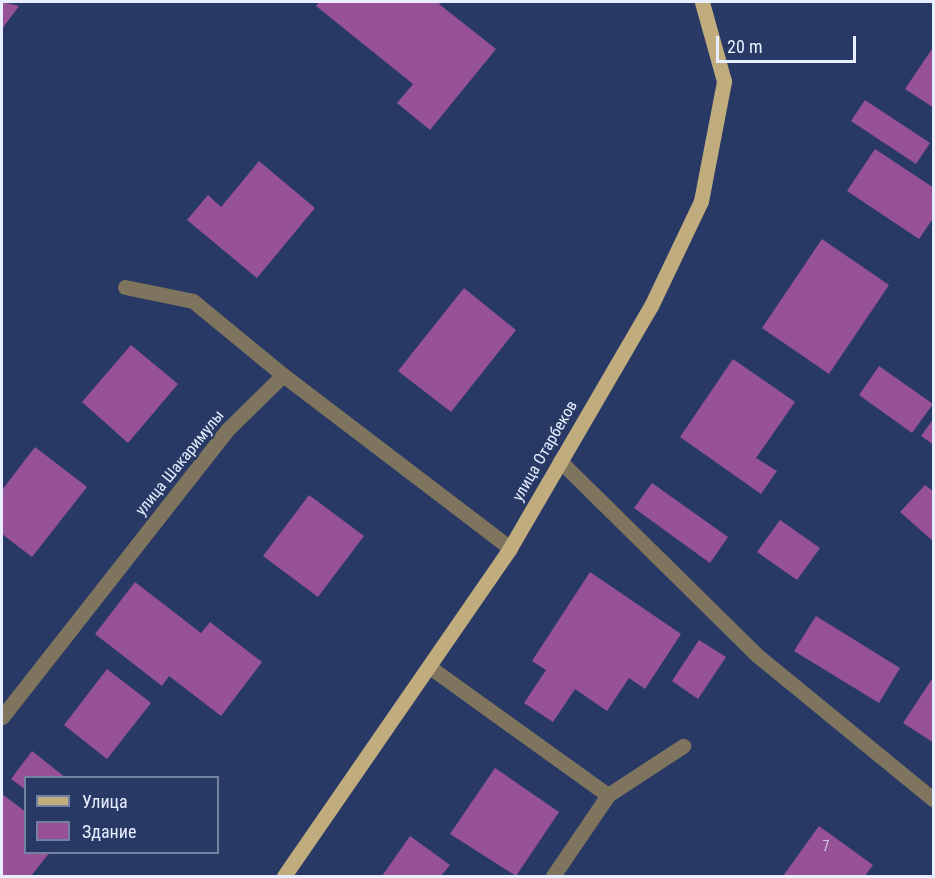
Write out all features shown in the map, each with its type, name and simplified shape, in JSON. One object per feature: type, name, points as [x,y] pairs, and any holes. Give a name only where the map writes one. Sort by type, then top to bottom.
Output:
[{"type":"main road","name":"улица Отарбеков","points":[[284,876],[431,668],[510,548],[651,306],[701,201],[724,81],[702,2]]},
{"type":"street","points":[[125,287],[193,301],[283,375],[510,548]]},
{"type":"street","name":"улица Шакаримулы","points":[[2,717],[227,430],[283,375]]},
{"type":"street","points":[[560,461],[759,656],[933,800]]},
{"type":"street","points":[[431,668],[608,795]]},
{"type":"street","points":[[554,876],[608,795],[683,746]]},
{"type":"building","points":[[2,2],[19,6],[2,29]]},
{"type":"building","points":[[319,2],[442,2],[439,4],[496,49],[430,130],[397,103],[413,84],[316,6]]},
{"type":"building","points":[[934,46],[934,108],[905,89]]},
{"type":"building","points":[[865,100],[930,143],[916,164],[851,121]]},
{"type":"building","points":[[875,149],[934,188],[934,217],[919,239],[847,191]]},
{"type":"building","points":[[259,161],[315,208],[257,278],[187,220],[208,195],[221,207]]},
{"type":"building","points":[[822,239],[889,285],[829,374],[762,328]]},
{"type":"building","points":[[464,288],[516,330],[451,412],[398,371]]},
{"type":"building","points":[[131,345],[178,384],[128,443],[82,402]]},
{"type":"building","points":[[733,359],[795,402],[756,458],[777,471],[761,494],[680,437]]},
{"type":"building","points":[[879,366],[933,404],[912,433],[859,395]]},
{"type":"building","points":[[934,418],[934,445],[921,436]]},
{"type":"building","points":[[35,447],[87,487],[32,557],[2,534],[2,490]]},
{"type":"building","points":[[652,483],[728,537],[710,563],[634,508]]},
{"type":"building","points":[[925,485],[934,492],[934,542],[900,512]]},
{"type":"building","points":[[309,495],[364,536],[318,597],[263,556]]},
{"type":"building","points":[[780,520],[820,548],[797,580],[757,552]]},
{"type":"building","points":[[590,572],[681,634],[645,689],[629,678],[607,711],[575,689],[553,722],[524,703],[546,670],[532,661]]},
{"type":"building","points":[[135,582],[201,633],[210,622],[262,662],[221,716],[169,676],[162,686],[95,634]]},
{"type":"building","points":[[816,616],[900,668],[879,703],[794,651]]},
{"type":"building","points":[[699,640],[726,657],[698,699],[672,681]]},
{"type":"building","points":[[107,669],[151,703],[107,759],[64,725]]},
{"type":"building","points":[[934,676],[934,743],[903,723]]},
{"type":"building","points":[[32,751],[63,776],[24,776],[24,789],[11,779]]},
{"type":"building","points":[[495,768],[559,812],[516,876],[450,834]]},
{"type":"building","points":[[2,794],[24,810],[24,854],[48,854],[31,876],[2,876]]},
{"type":"building","points":[[819,826],[873,865],[865,876],[783,876]]},
{"type":"building","points":[[410,836],[450,865],[441,876],[382,876]]}]
